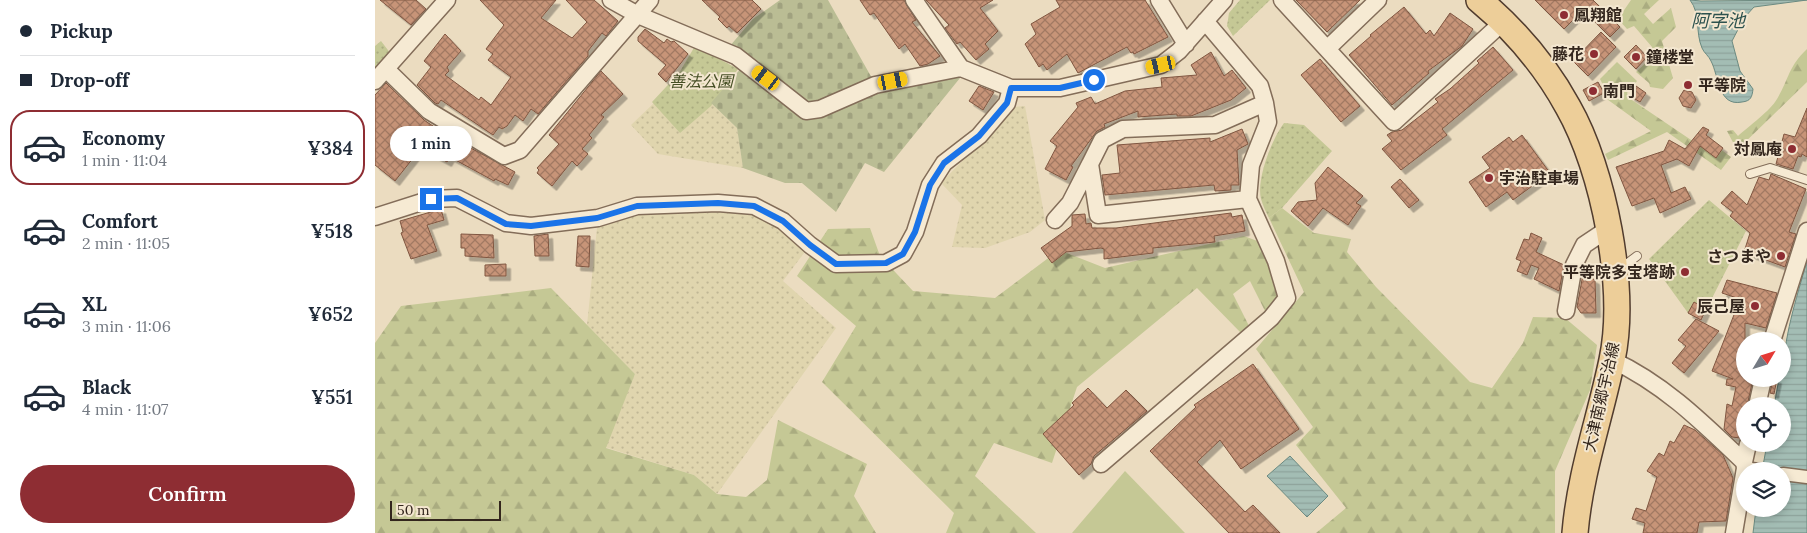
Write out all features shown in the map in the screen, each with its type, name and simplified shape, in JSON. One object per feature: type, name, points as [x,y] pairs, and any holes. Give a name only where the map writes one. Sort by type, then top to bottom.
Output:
[{"type":"main road","name":"大津南郷宇治線","points":[[1479,0],[1504,21],[1538,60],[1569,108],[1602,196],[1608,229],[1626,260],[1612,360],[1577,504],[1575,533]]},
{"type":"street","points":[[447,0],[379,76],[429,111],[504,156],[519,150],[639,15],[650,0]]},
{"type":"street","points":[[611,0],[639,15],[736,56],[806,111],[820,109],[875,84],[961,68],[1011,88],[1060,88],[1161,65],[1185,44],[1224,0]]},
{"type":"street","points":[[914,0],[961,68]]},
{"type":"street","points":[[1159,0],[1185,44]]},
{"type":"street","points":[[1282,0],[1394,122],[1504,21]]},
{"type":"street","points":[[1327,49],[1378,0]]},
{"type":"street","points":[[1101,464],[1271,318],[1287,298],[1276,261],[1248,199],[1251,165],[1267,122],[1265,103],[1260,86],[1205,21]]},
{"type":"street","points":[[375,217],[431,199],[457,198],[506,224],[531,226],[597,218],[637,206],[718,203],[754,206],[783,221],[810,245],[836,264],[886,263],[903,254],[915,232],[930,185],[944,163],[979,136],[1007,103],[1011,88]]},
{"type":"street","points":[[1055,220],[1070,203],[1102,140],[1123,129],[1215,125],[1265,103]]},
{"type":"street","points":[[1090,164],[1098,215],[1248,199]]},
{"type":"street","points":[[1565,311],[1574,265],[1583,245],[1608,229]]},
{"type":"street","points":[[1775,332],[1807,231]]},
{"type":"street","points":[[1612,360],[1639,372],[1661,387],[1689,409],[1746,462]]},
{"type":"street","points":[[1791,475],[1807,477]]},
{"type":"street","points":[[1734,533],[1739,517]]},
{"type":"lane","points":[[1750,174],[1771,168],[1807,180]]},
{"type":"shaded area","points":[[655,102],[711,103],[737,128],[743,168],[658,154],[631,125]]},
{"type":"shaded area","points":[[1025,106],[1045,220],[1030,232],[985,248],[952,247],[962,205],[941,183],[1014,107]]},
{"type":"shaded area","points":[[637,206],[754,206],[810,245],[783,281],[836,328],[717,494],[694,475],[605,447],[635,374],[587,325],[598,218]]},
{"type":"green space","points":[[780,0],[828,0],[873,80],[815,106],[804,106],[729,47],[753,19]]},
{"type":"green space","points":[[1240,0],[1270,0],[1233,36],[1227,26],[1229,13]]},
{"type":"green space","points":[[1631,0],[1659,0],[1644,14],[1653,24],[1671,8],[1676,27],[1662,41],[1673,78],[1663,89],[1650,87],[1649,83],[1636,72],[1650,59],[1652,47],[1634,26],[1627,29],[1618,19]]},
{"type":"green space","points":[[381,41],[394,58],[375,69],[375,46]]},
{"type":"green space","name":"善法公園","points":[[695,46],[738,69],[711,106],[680,133],[652,102],[679,73]]},
{"type":"green space","points":[[1807,49],[1807,82],[1737,150],[1727,131],[1733,130],[1738,136],[1769,108],[1777,99],[1796,62]]},
{"type":"green space","points":[[1617,62],[1637,81],[1627,93],[1629,98],[1700,146],[1719,148],[1731,157],[1721,170],[1667,132],[1608,160],[1605,154],[1651,131],[1604,97],[1608,95],[1600,79]]},
{"type":"green space","points":[[743,66],[801,111],[877,90],[949,75],[960,78],[884,172],[865,163],[836,212],[802,183],[785,183],[743,168],[737,128],[711,103]]},
{"type":"green space","points":[[1284,123],[1304,125],[1332,151],[1282,208],[1269,218],[1261,199],[1261,181],[1270,149]]},
{"type":"green space","points":[[1709,200],[1746,231],[1701,320],[1688,313],[1649,259]]},
{"type":"green space","points":[[1282,208],[1314,233],[1351,239],[1347,252],[1376,287],[1470,382],[1492,388],[1523,343],[1533,317],[1565,318],[1597,345],[1590,390],[1555,471],[1555,533],[1316,533],[1346,508],[1296,445],[1313,427],[1256,349],[1304,292],[1269,218]]},
{"type":"green space","points":[[870,228],[880,256],[913,291],[995,298],[1059,250],[1105,268],[1244,236],[1260,242],[1279,296],[1266,313],[1250,281],[1233,294],[1250,328],[1241,333],[1197,288],[1077,387],[1052,463],[994,443],[975,476],[1036,533],[946,533],[954,513],[822,382],[856,326],[797,276],[828,229]]},
{"type":"green space","points":[[551,288],[635,374],[606,448],[694,475],[717,494],[746,497],[767,480],[778,420],[867,464],[854,496],[876,533],[375,533],[375,343],[401,306]]},
{"type":"green space","points":[[1125,471],[1185,533],[1072,533]]},
{"type":"water","name":"阿字池","points":[[1690,0],[1807,0],[1754,7],[1744,18],[1732,41],[1740,71],[1753,89],[1749,100],[1734,102],[1728,100],[1724,95],[1714,67],[1702,48],[1696,11]]},
{"type":"water","points":[[1807,261],[1807,533],[1753,533],[1755,517],[1791,517],[1791,462],[1764,462],[1766,452],[1791,452],[1791,397],[1776,397],[1777,388],[1791,388],[1791,332],[1788,332]]},
{"type":"water","points":[[1290,456],[1328,496],[1307,517],[1267,476]]},
{"type":"building","points":[[380,0],[416,0],[426,9],[411,25]]},
{"type":"building","points":[[480,0],[556,0],[541,18],[572,38],[587,22],[566,0],[594,0],[618,21],[606,36],[602,33],[588,51],[588,56],[538,114],[531,109],[523,121],[515,115],[507,126],[502,129],[499,127],[493,135],[441,100],[438,104],[435,103],[417,85],[431,67],[424,61],[445,34],[461,51],[447,67],[449,71],[445,75],[479,100],[481,97],[491,105],[511,77],[488,60],[493,54],[486,49],[504,25]]},
{"type":"building","points":[[702,0],[752,0],[761,9],[737,33],[729,26],[727,28],[718,19],[720,17]]},
{"type":"building","points":[[860,0],[904,0],[916,20],[912,22],[940,56],[928,64],[920,66],[905,44],[899,49],[874,13],[870,15]]},
{"type":"building","points":[[926,0],[993,0],[980,8],[998,31],[985,44],[989,49],[976,60],[960,42],[957,44],[945,28],[949,25]]},
{"type":"building","points":[[1056,0],[1145,0],[1168,37],[1134,54],[1127,47],[1078,73],[1067,54],[1047,70],[1043,64],[1039,67],[1025,44],[1036,34],[1031,24],[1060,7]]},
{"type":"building","points":[[1296,0],[1360,0],[1327,32]]},
{"type":"building","name":"鳳翔館","points":[[1535,0],[1593,0],[1620,27],[1610,37],[1583,10],[1564,29]]},
{"type":"building","points":[[1404,7],[1426,34],[1430,30],[1434,36],[1450,13],[1473,29],[1462,46],[1428,71],[1429,73],[1392,105],[1349,55]]},
{"type":"building","points":[[645,29],[664,43],[667,39],[671,42],[674,41],[688,54],[666,82],[658,74],[666,65],[638,41],[638,37]]},
{"type":"building","name":"藤花","points":[[1601,32],[1616,47],[1588,76],[1573,61]]},
{"type":"building","name":"鐘楼堂","points":[[1636,45],[1647,57],[1636,69],[1624,57]]},
{"type":"building","points":[[1493,47],[1513,70],[1442,129],[1447,135],[1401,170],[1382,149],[1392,141],[1387,135],[1402,130],[1438,102],[1435,99],[1450,89],[1479,63],[1477,61]]},
{"type":"building","points":[[1211,52],[1224,76],[1232,70],[1246,88],[1231,100],[1191,116],[1177,116],[1177,114],[1138,117],[1138,111],[1104,124],[1105,127],[1097,131],[1071,166],[1073,167],[1066,180],[1045,169],[1057,146],[1050,141],[1078,107],[1076,103],[1091,97],[1095,104],[1125,91],[1162,87],[1161,78],[1197,75],[1191,65]]},
{"type":"building","points":[[1320,59],[1360,106],[1341,122],[1301,75]]},
{"type":"building","points":[[601,71],[623,94],[601,115],[604,117],[589,135],[592,138],[582,149],[588,154],[577,166],[572,161],[552,186],[537,173],[539,170],[537,168],[559,144],[549,135]]},
{"type":"building","name":"南門","points":[[1598,82],[1604,93],[1589,101],[1583,90]]},
{"type":"building","points":[[386,83],[424,120],[445,134],[515,172],[508,185],[495,179],[494,181],[450,157],[447,162],[421,148],[395,181],[375,165],[375,95]]},
{"type":"building","points":[[979,86],[994,92],[983,110],[969,101]]},
{"type":"building","points":[[1636,86],[1646,93],[1640,102],[1630,96]]},
{"type":"building","points":[[1684,90],[1692,92],[1696,100],[1691,108],[1683,106],[1679,98]]},
{"type":"building","name":"対鳳庵","points":[[1807,108],[1807,157],[1802,154],[1801,157],[1798,156],[1793,169],[1776,164],[1784,134],[1795,137]]},
{"type":"building","points":[[1703,127],[1709,130],[1706,135],[1723,148],[1716,158],[1700,146],[1689,166],[1677,159],[1661,165],[1671,193],[1685,187],[1691,199],[1660,213],[1654,198],[1632,206],[1616,167],[1664,151],[1669,140],[1685,149]]},
{"type":"building","points":[[1242,129],[1248,144],[1237,150],[1239,185],[1231,185],[1231,190],[1215,191],[1214,185],[1105,195],[1102,175],[1120,173],[1117,145],[1210,138],[1210,142]]},
{"type":"building","points":[[1522,135],[1550,173],[1513,200],[1507,192],[1486,207],[1469,182],[1490,168],[1482,157],[1509,137],[1513,142]]},
{"type":"building","points":[[1328,167],[1363,196],[1356,203],[1361,206],[1348,225],[1323,208],[1308,226],[1291,211],[1298,202],[1317,200],[1315,183]]},
{"type":"building","points":[[1771,174],[1806,189],[1789,232],[1796,234],[1785,267],[1744,252],[1750,233],[1730,216],[1733,212],[1721,203],[1732,191],[1747,205],[1759,177],[1769,180]]},
{"type":"building","points":[[1400,179],[1419,200],[1409,208],[1391,187]]},
{"type":"building","points":[[441,209],[444,220],[427,225],[437,251],[411,259],[401,233],[403,232],[400,221]]},
{"type":"building","points":[[1231,213],[1232,217],[1242,215],[1245,231],[1214,236],[1215,242],[1153,248],[1153,253],[1104,259],[1104,249],[1101,248],[1066,252],[1052,263],[1041,248],[1072,226],[1072,215],[1085,214],[1086,224],[1091,223],[1092,228],[1116,228]]},
{"type":"building","points":[[1531,233],[1542,238],[1536,252],[1564,265],[1559,291],[1534,279],[1539,268],[1531,265],[1527,275],[1517,271],[1521,261],[1516,259],[1524,239],[1529,240]]},
{"type":"building","points":[[461,234],[493,235],[494,258],[465,256],[465,248],[461,248]]},
{"type":"building","points":[[548,234],[549,256],[535,256],[534,236]]},
{"type":"building","points":[[578,236],[590,236],[589,267],[576,266]]},
{"type":"building","points":[[506,264],[506,276],[485,276],[485,265]]},
{"type":"building","points":[[1583,274],[1595,280],[1596,313],[1581,313],[1577,307]]},
{"type":"building","points":[[1727,280],[1777,293],[1766,328],[1745,323],[1745,332],[1736,332],[1736,387],[1726,385],[1727,379],[1733,379],[1712,371],[1739,302],[1737,298],[1722,293]]},
{"type":"building","points":[[1694,302],[1706,309],[1701,320],[1688,313]]},
{"type":"building","points":[[1696,319],[1719,331],[1684,373],[1672,363],[1686,346],[1678,340]]},
{"type":"building","points":[[1253,364],[1299,429],[1241,469],[1220,440],[1197,462],[1245,512],[1253,505],[1280,533],[1229,533],[1150,451],[1196,407],[1194,405]]},
{"type":"building","points":[[1736,387],[1751,388],[1749,397],[1736,397],[1736,438],[1732,437],[1724,429],[1727,404],[1732,406]]},
{"type":"building","points":[[1088,388],[1107,408],[1126,390],[1147,411],[1094,456],[1091,464],[1079,475],[1043,434],[1074,405],[1072,403]]},
{"type":"building","points":[[1771,388],[1775,388],[1774,394],[1770,393]]},
{"type":"building","points":[[1684,425],[1695,430],[1723,455],[1733,478],[1726,521],[1699,522],[1697,533],[1643,533],[1645,523],[1632,519],[1636,508],[1646,511],[1657,477],[1647,471],[1659,453],[1664,456],[1670,441],[1674,443]]},
{"type":"place","name":"鳳翔館","points":[[1564,15]]},
{"type":"place","name":"藤花","points":[[1594,54]]},
{"type":"place","name":"鐘楼堂","points":[[1636,57]]},
{"type":"place","name":"平等院","points":[[1688,85]]},
{"type":"place","name":"南門","points":[[1593,91]]},
{"type":"place","name":"対鳳庵","points":[[1792,149]]},
{"type":"place","name":"宇治駐車場","points":[[1489,178]]},
{"type":"place","name":"さつまや","points":[[1781,256]]},
{"type":"place","name":"平等院多宝塔跡","points":[[1685,272]]},
{"type":"place","name":"辰己屋","points":[[1755,306]]},
{"type":"route","points":[[431,199],[457,198],[506,224],[531,226],[597,218],[637,206],[718,203],[754,206],[783,221],[810,245],[836,264],[886,263],[903,254],[915,232],[930,185],[944,163],[979,136],[1007,103],[1011,88],[1060,88],[1094,80]]}]
